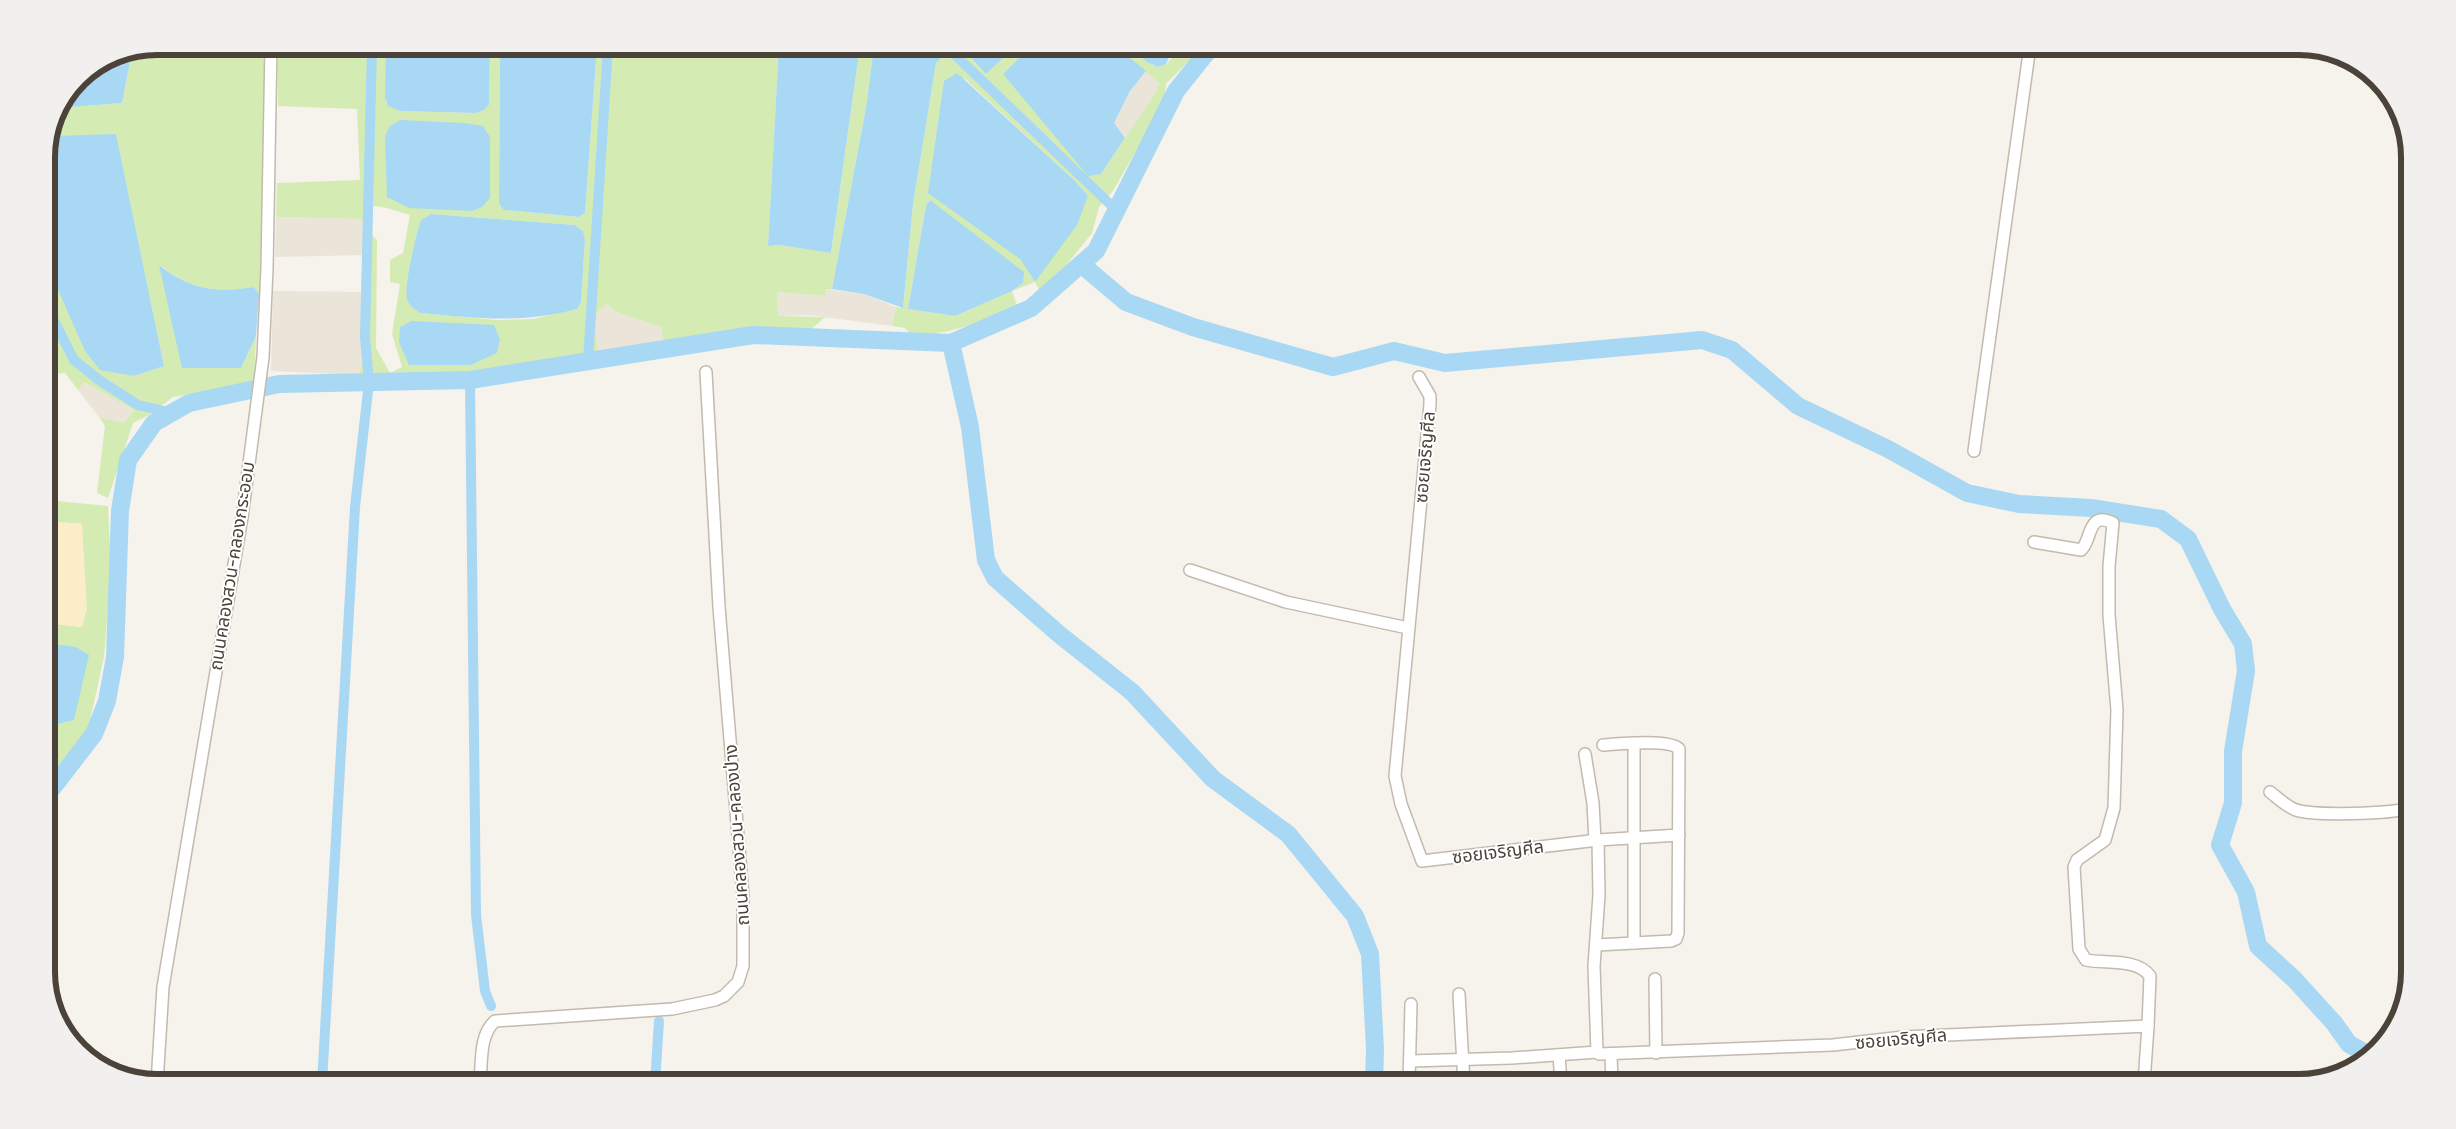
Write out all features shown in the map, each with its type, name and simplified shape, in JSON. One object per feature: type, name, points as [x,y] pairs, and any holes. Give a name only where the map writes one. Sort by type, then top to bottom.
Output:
[{"type":"street","name":"ถนนคลองสวน-คลองกระออม","points":[[158,1074],[164,981],[242,516],[264,357],[268,249],[271,55]]},
{"type":"street","points":[[1974,451],[2029,55]]},
{"type":"street","name":"ถนนคลองสวน-คลองป่าง","points":[[481,1074],[487,1028],[495,1021],[672,1009],[715,1000],[724,996],[738,982],[742,966],[743,896],[719,607],[706,372]]},
{"type":"street","name":"ซอยเจริญศีล","points":[[1419,378],[1430,396],[1430,404],[1395,776],[1401,804],[1422,861],[1597,840]]},
{"type":"street","points":[[2034,542],[2081,550],[2084,547],[2088,533],[2097,521],[2111,521],[2114,525],[2109,566],[2109,615],[2117,710],[2114,808],[2105,840],[2077,860],[2074,867],[2079,949],[2086,960],[2133,965],[2147,972],[2150,976],[2145,1074]]},
{"type":"street","points":[[1190,570],[1286,602],[1408,628]]},
{"type":"street","points":[[1634,744],[1634,943]]},
{"type":"street","points":[[1597,945],[1671,941],[1678,936],[1679,749],[1675,745],[1603,745]]},
{"type":"street","points":[[1585,754],[1597,840],[1599,895],[1597,945],[1594,966],[1596,1052]]},
{"type":"street","points":[[2270,792],[2294,809],[2311,812],[2383,812],[2401,809]]},
{"type":"street","points":[[1597,840],[1679,835]]},
{"type":"street","points":[[1655,979],[1656,1053]]},
{"type":"street","points":[[1460,994],[1463,1074]]},
{"type":"street","points":[[1409,1074],[1411,1004]]},
{"type":"street","name":"ซอยเจริญศีล","points":[[1410,1061],[1462,1060],[1596,1052],[1610,1055],[1833,1046],[1903,1037],[2148,1026]]},
{"type":"street","points":[[1559,1055],[1560,1074]]},
{"type":"street","points":[[1610,1055],[1611,1074]]},
{"type":"shaded area","points":[[1146,71],[1159,83],[1156,92],[1125,138],[1114,123],[1130,91]]},
{"type":"shaded area","points":[[276,217],[364,219],[362,255],[275,257]]},
{"type":"shaded area","points":[[826,289],[864,294],[896,307],[892,326],[809,315],[778,316],[777,292],[825,296]]},
{"type":"shaded area","points":[[273,291],[362,292],[362,362],[359,375],[271,371]]},
{"type":"shaded area","points":[[607,303],[614,311],[661,327],[664,345],[598,353],[594,315]]},
{"type":"shaded area","points":[[84,382],[134,410],[124,423],[99,417],[78,390]]},
{"type":"green space","points":[[150,55],[264,55],[266,121],[259,294],[254,287],[227,290],[204,288],[183,280],[160,265],[241,368],[256,336],[254,382],[173,397],[151,414],[133,423],[108,498],[97,493],[105,426],[99,417],[124,423],[134,410],[84,382],[78,390],[65,373],[55,374],[55,282],[61,295],[134,376],[164,366],[116,135],[57,136],[68,107],[122,103],[131,58]]},
{"type":"green space","points":[[278,55],[368,55],[364,219],[276,217],[277,183],[360,180],[357,109],[278,106]]},
{"type":"green space","points":[[375,55],[386,55],[386,103],[400,111],[476,113],[484,110],[489,105],[490,55],[500,55],[499,203],[505,210],[579,217],[585,213],[596,55],[779,55],[768,246],[779,245],[831,253],[859,55],[873,55],[866,108],[832,289],[826,289],[825,296],[777,292],[778,316],[825,317],[808,332],[736,334],[664,345],[661,327],[614,311],[607,303],[594,315],[598,353],[540,366],[479,375],[388,378],[359,375],[362,362],[363,226],[377,240],[376,348],[390,373],[402,367],[392,334],[400,284],[390,282],[390,260],[403,253],[410,215],[388,208],[373,206]],"holes":[[[431,214],[575,225],[583,231],[585,240],[581,302],[577,309],[533,319],[497,320],[420,313],[407,297],[421,220]],[[497,353],[471,365],[409,365]]]},
{"type":"green space","points":[[938,55],[968,55],[986,74],[1006,55],[1022,55],[1003,74],[1101,174],[1156,92],[1159,83],[1126,55],[1140,55],[1147,62],[1158,67],[1166,64],[1176,55],[1195,55],[1166,84],[1165,100],[1113,191],[1099,207],[1092,233],[1064,268],[1040,292],[1035,282],[1012,291],[1017,306],[1004,312],[954,330],[912,336],[905,328],[892,326],[896,307],[903,308],[913,204],[936,63],[941,58]],"holes":[[[964,78],[1074,180],[1088,196],[1035,282],[1020,259]],[[930,200],[1023,283],[1012,291],[955,316],[908,309],[926,206]]]},
{"type":"green space","points":[[55,501],[108,506],[111,572],[104,657],[88,729],[55,770],[55,624],[82,627],[82,524],[55,522]]},
{"type":"sand","points":[[55,522],[82,524],[87,609],[82,627],[55,624]]},
{"type":"water","points":[[386,55],[490,55],[489,105],[484,110],[476,113],[400,111],[388,106],[385,97]]},
{"type":"water","points":[[500,55],[596,55],[585,213],[579,217],[504,210],[499,203]]},
{"type":"water","points":[[779,55],[859,55],[831,253],[779,245],[768,246]]},
{"type":"water","points":[[873,55],[938,55],[941,58],[936,63],[913,204],[903,308],[864,294],[832,289],[866,108]]},
{"type":"water","points":[[968,55],[1006,55],[986,74]]},
{"type":"water","points":[[1022,55],[1127,55],[1146,71],[1130,91],[1114,123],[1125,138],[1101,174],[1088,176],[1003,74]]},
{"type":"water","points":[[1140,55],[1170,55],[1166,64],[1158,67],[1147,62]]},
{"type":"water","points":[[131,58],[122,103],[68,107],[76,95],[100,72]]},
{"type":"water","points":[[957,73],[1074,180],[1088,196],[1077,225],[1035,282],[1020,259],[928,193],[944,81]]},
{"type":"water","points":[[400,120],[464,123],[483,126],[490,137],[490,198],[482,207],[472,211],[409,208],[387,197],[385,136],[390,126]]},
{"type":"water","points":[[116,134],[164,366],[134,376],[100,370],[85,351],[55,283],[55,150],[57,136]]},
{"type":"water","points":[[930,200],[1024,272],[1023,283],[1012,291],[955,316],[908,309],[926,206]]},
{"type":"water","points":[[431,214],[575,225],[583,231],[585,240],[581,302],[577,309],[538,317],[518,318],[480,318],[420,313],[412,307],[407,299],[407,283],[421,220]]},
{"type":"water","points":[[159,265],[182,280],[204,288],[227,290],[254,287],[259,294],[256,336],[241,368],[182,368]]},
{"type":"water","points":[[412,321],[494,325],[500,339],[497,353],[471,365],[409,365],[399,342],[400,327]]},
{"type":"water","points":[[55,644],[76,647],[89,655],[74,720],[55,725]]},
{"type":"waterway","points":[[323,1074],[355,507],[369,382],[365,337],[372,55]]},
{"type":"waterway","points":[[588,361],[607,55]]},
{"type":"waterway","points":[[955,55],[1116,210]]},
{"type":"waterway","points":[[55,785],[94,734],[107,701],[115,657],[120,511],[128,460],[154,423],[189,403],[279,384],[470,380],[753,335],[951,343],[1031,308],[1096,251],[1176,91],[1205,55]]},
{"type":"waterway","points":[[1081,264],[1126,302],[1193,327],[1333,367],[1394,351],[1445,363],[1702,340],[1732,350],[1798,406],[1888,449],[1967,493],[2019,504],[2091,508],[2161,519],[2188,539],[2222,609],[2243,644],[2246,671],[2233,751],[2233,803],[2220,845],[2246,892],[2258,946],[2294,979],[2334,1023],[2349,1044],[2363,1052]]},
{"type":"waterway","points":[[55,323],[74,360],[99,380],[138,405],[172,413]]},
{"type":"waterway","points":[[951,343],[970,427],[986,560],[995,578],[1060,635],[1132,692],[1213,779],[1288,834],[1355,916],[1370,954],[1375,1049],[1374,1074]]},
{"type":"waterway","points":[[470,380],[476,915],[485,991],[491,1006]]},
{"type":"waterway","points":[[656,1074],[659,1021]]}]
